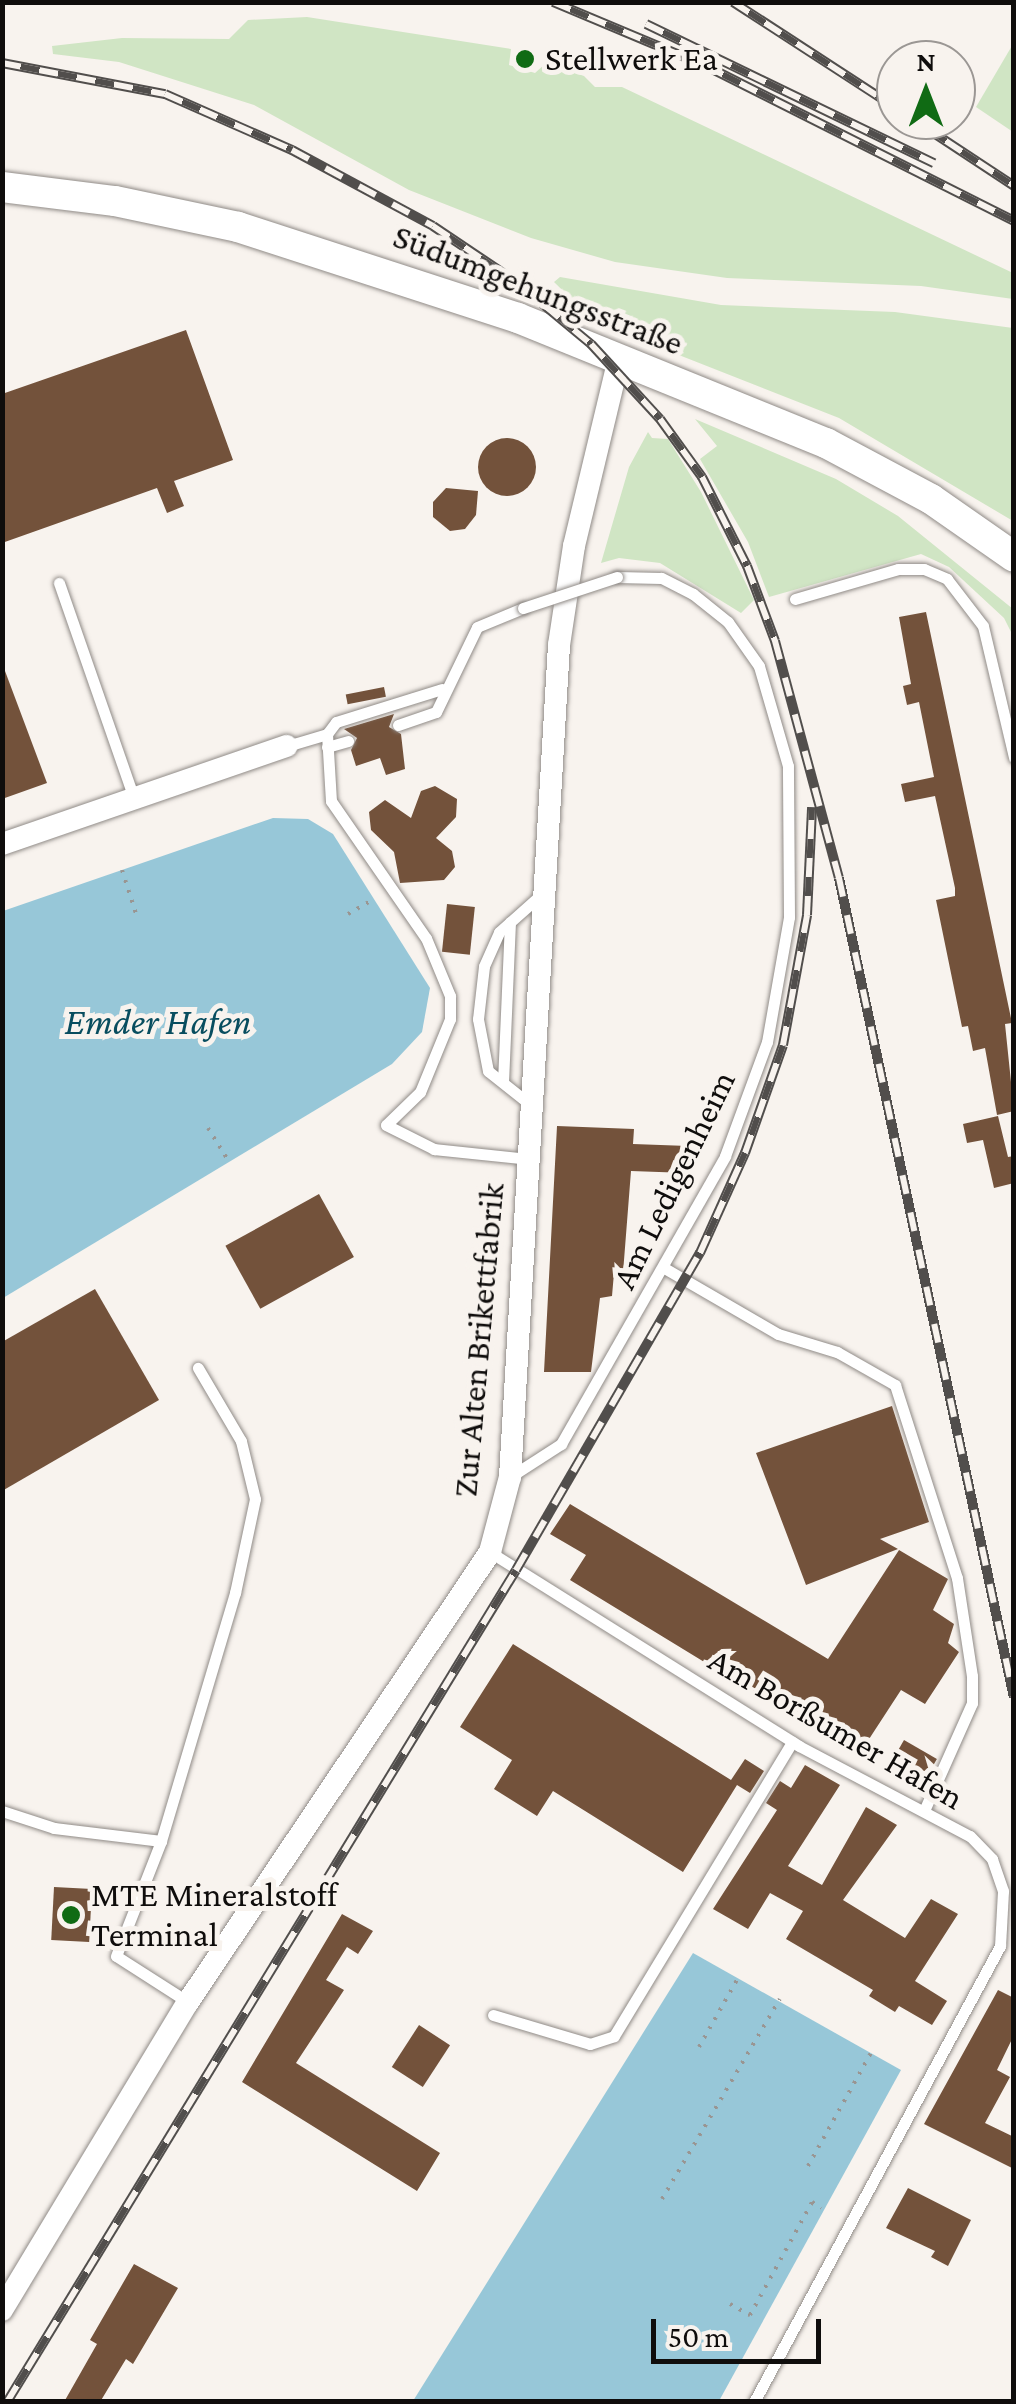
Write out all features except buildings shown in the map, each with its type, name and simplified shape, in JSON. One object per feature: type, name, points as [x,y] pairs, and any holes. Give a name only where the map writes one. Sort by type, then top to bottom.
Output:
[{"type":"main road","name":"Südumgehungsstraße","points":[[2,187],[115,201],[284,239],[619,359],[882,471],[1014,557]]},
{"type":"street","name":"Zur Alten Brikettfabrik","points":[[2,2310],[188,2002],[490,1552],[510,1477],[562,611],[619,359]]},
{"type":"street","points":[[2,844],[288,746]]},
{"type":"lane","points":[[794,599],[898,568],[924,568],[947,579],[990,645],[1014,757]]},
{"type":"lane","name":"Am Ledigenheim","points":[[398,725],[436,712],[442,689],[476,627],[617,577],[646,575],[676,583],[740,637],[764,677],[791,794],[789,917],[767,1042],[725,1156],[666,1269],[561,1444],[510,1477]]},
{"type":"lane","points":[[59,582],[134,798]]},
{"type":"lane","points":[[442,689],[336,722],[327,741],[331,801],[426,938],[450,996],[450,1019],[420,1092],[386,1125],[434,1150],[529,1159]]},
{"type":"lane","points":[[288,746],[348,742]]},
{"type":"lane","points":[[532,1106],[488,1071],[478,1019],[484,966],[510,922],[546,890]]},
{"type":"lane","points":[[503,1082],[510,922]]},
{"type":"lane","points":[[666,1269],[778,1334],[837,1352],[895,1384],[958,1578],[972,1676],[972,1703],[924,1811]]},
{"type":"lane","points":[[188,2002],[116,1956],[162,1840],[235,1593],[256,1499],[242,1441],[198,1368]]},
{"type":"lane","name":"Am Borßumer Hafen","points":[[490,1552],[792,1742],[970,1836],[992,1860],[1006,1908],[1000,1946],[754,2402]]},
{"type":"lane","points":[[493,2014],[590,2044],[614,2036],[792,1742]]},
{"type":"lane","points":[[2,1811],[54,1828],[162,1840]]},
{"type":"path","points":[[122,870],[138,917]]},
{"type":"path","points":[[348,914],[374,900]]},
{"type":"path","points":[[208,1128],[229,1162]]},
{"type":"path","points":[[699,2048],[738,1978]]},
{"type":"path","points":[[662,2199],[780,2000]]},
{"type":"path","points":[[808,2166],[871,2054]]},
{"type":"path","points":[[730,2304],[750,2316],[812,2202],[822,2208]]},
{"type":"green space","points":[[307,17],[511,49],[509,65],[535,73],[546,63],[584,76],[595,87],[622,87],[1013,273],[1013,299],[921,286],[727,278],[615,262],[531,238],[409,190],[254,105],[119,62],[53,54],[52,46],[122,38],[229,39],[248,20]]},
{"type":"green space","points":[[1013,44],[1013,132],[976,107]]},
{"type":"green space","points":[[560,277],[721,305],[895,312],[1013,328],[1013,521],[839,418],[595,322],[554,282]]},
{"type":"green space","points":[[695,419],[836,479],[898,516],[1013,609],[1013,636],[1004,618],[949,567],[921,554],[769,597],[748,542],[700,459],[717,446]]},
{"type":"green space","points":[[648,432],[652,438],[668,439],[701,492],[754,600],[741,613],[660,563],[619,558],[601,563],[629,467]]},
{"type":"water","name":"Emder Hafen","points":[[273,818],[308,819],[333,834],[430,988],[422,1032],[392,1064],[3,1298],[3,911]]},
{"type":"water","points":[[693,1953],[901,2070],[719,2401],[413,2401]]},
{"type":"railway","points":[[553,2],[706,66],[1014,221]]},
{"type":"railway","points":[[733,2],[876,95]]},
{"type":"railway","points":[[646,24],[934,163]]},
{"type":"railway","points":[[2,63],[165,94],[292,150],[433,226],[515,281],[591,344],[660,419],[702,477],[747,566],[775,641],[839,878],[1014,1698]]},
{"type":"railway","points":[[944,140],[1014,186]]},
{"type":"railway","points":[[7,2402],[516,1570],[700,1253],[745,1153],[783,1045],[807,915],[812,807]]},
{"type":"place","name":"Stellwerk Ea","points":[[525,59]]},
{"type":"place","name":"MTE Mineralstoff Terminal","points":[[71,1915]]}]
